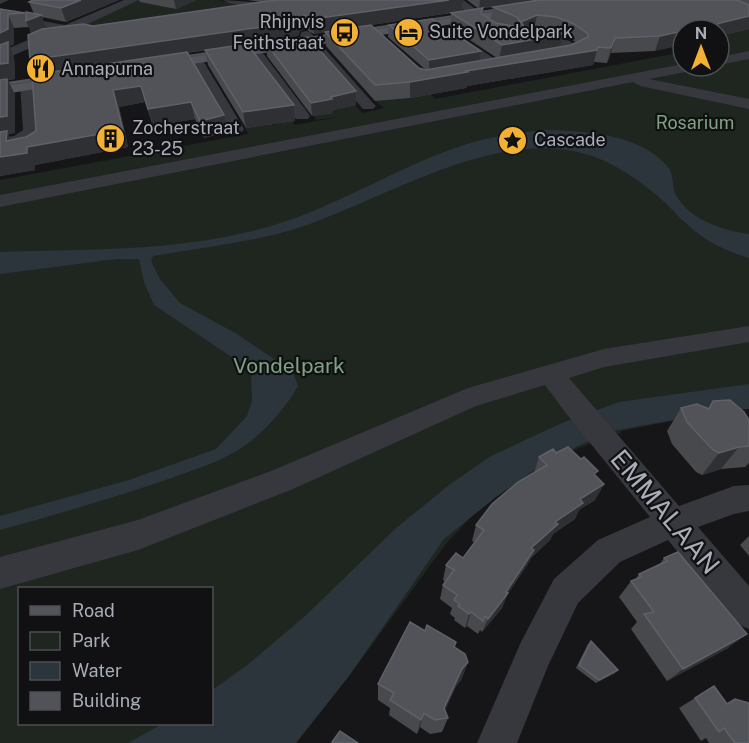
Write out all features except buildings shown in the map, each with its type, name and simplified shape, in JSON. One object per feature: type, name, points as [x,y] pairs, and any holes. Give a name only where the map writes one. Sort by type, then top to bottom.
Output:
[{"type":"main road","points":[[555,0],[481,20],[432,22],[377,36],[314,34],[254,51],[131,66],[314,34],[481,20],[583,0]]},
{"type":"main road","points":[[0,82],[90,72],[0,89]]},
{"type":"street","points":[[0,57],[133,0]]},
{"type":"street","points":[[230,0],[273,9],[234,15]]},
{"type":"street","points":[[455,0],[481,20]]},
{"type":"street","points":[[0,22],[31,10]]},
{"type":"street","points":[[13,17],[91,34],[108,32]]},
{"type":"street","points":[[432,22],[502,65],[476,70]]},
{"type":"street","points":[[314,34],[368,106]]},
{"type":"street","points":[[526,37],[551,36],[576,50],[574,53],[543,58]]},
{"type":"street","points":[[254,51],[302,116]]},
{"type":"street","points":[[731,59],[749,56]]},
{"type":"street","points":[[195,59],[236,129]]},
{"type":"street","points":[[0,201],[671,71]]},
{"type":"street","points":[[625,80],[749,104]]},
{"type":"street","points":[[0,143],[19,140],[31,132],[27,84]]},
{"type":"street","points":[[0,573],[138,535],[282,480],[468,398],[550,372],[604,358],[749,334]]},
{"type":"street","name":"EMMALAAN","points":[[550,372],[580,412],[749,612]]},
{"type":"street","points":[[497,743],[534,655],[566,591],[609,551],[674,522],[734,500],[749,498]]},
{"type":"green space","points":[[137,0],[218,0],[255,8],[92,33],[70,28]]},
{"type":"green space","name":"Vondelpark","points":[[749,18],[749,409],[700,415],[622,431],[551,461],[513,484],[471,517],[446,544],[349,676],[296,743],[0,743],[0,180],[248,134],[245,127],[271,122],[273,125],[292,121],[295,125],[338,117],[316,120],[313,114],[354,104],[362,113],[384,108],[374,100],[430,93],[435,99],[671,54],[671,78],[731,78],[731,26]]},
{"type":"water","points":[[547,130],[595,133],[643,147],[668,167],[672,174],[675,194],[691,212],[719,227],[749,234],[749,258],[724,249],[706,239],[652,191],[616,167],[586,154],[550,148],[512,151],[475,159],[437,171],[326,218],[275,235],[153,256],[151,261],[160,279],[180,303],[237,334],[293,372],[298,386],[279,414],[262,431],[227,457],[143,488],[0,530],[0,516],[129,480],[216,449],[247,416],[252,401],[251,373],[236,360],[154,305],[144,282],[139,259],[117,259],[0,274],[0,252],[138,248],[241,234],[299,217],[418,163],[467,144],[506,135]]},
{"type":"water","points":[[749,384],[749,409],[735,409],[618,430],[580,445],[535,470],[496,497],[444,539],[349,676],[296,743],[128,743],[160,725],[213,725],[213,689],[246,666],[303,618],[395,529],[449,485],[491,456],[562,423],[619,402]]},
{"type":"tram line","points":[[175,59],[507,9]]},
{"type":"tram line","points":[[0,86],[47,79]]},
{"type":"place","name":"Rhijnvis Feithstraat","points":[[345,32]]},
{"type":"place","name":"Suite Vondelpark","points":[[408,32]]},
{"type":"place","name":"Annapurna","points":[[40,69]]},
{"type":"place","name":"Zocherstraat 23-25","points":[[111,138]]},
{"type":"place","name":"Cascade","points":[[513,140]]},
{"type":"park label","name":"Rosarium","points":[[695,123]]}]
